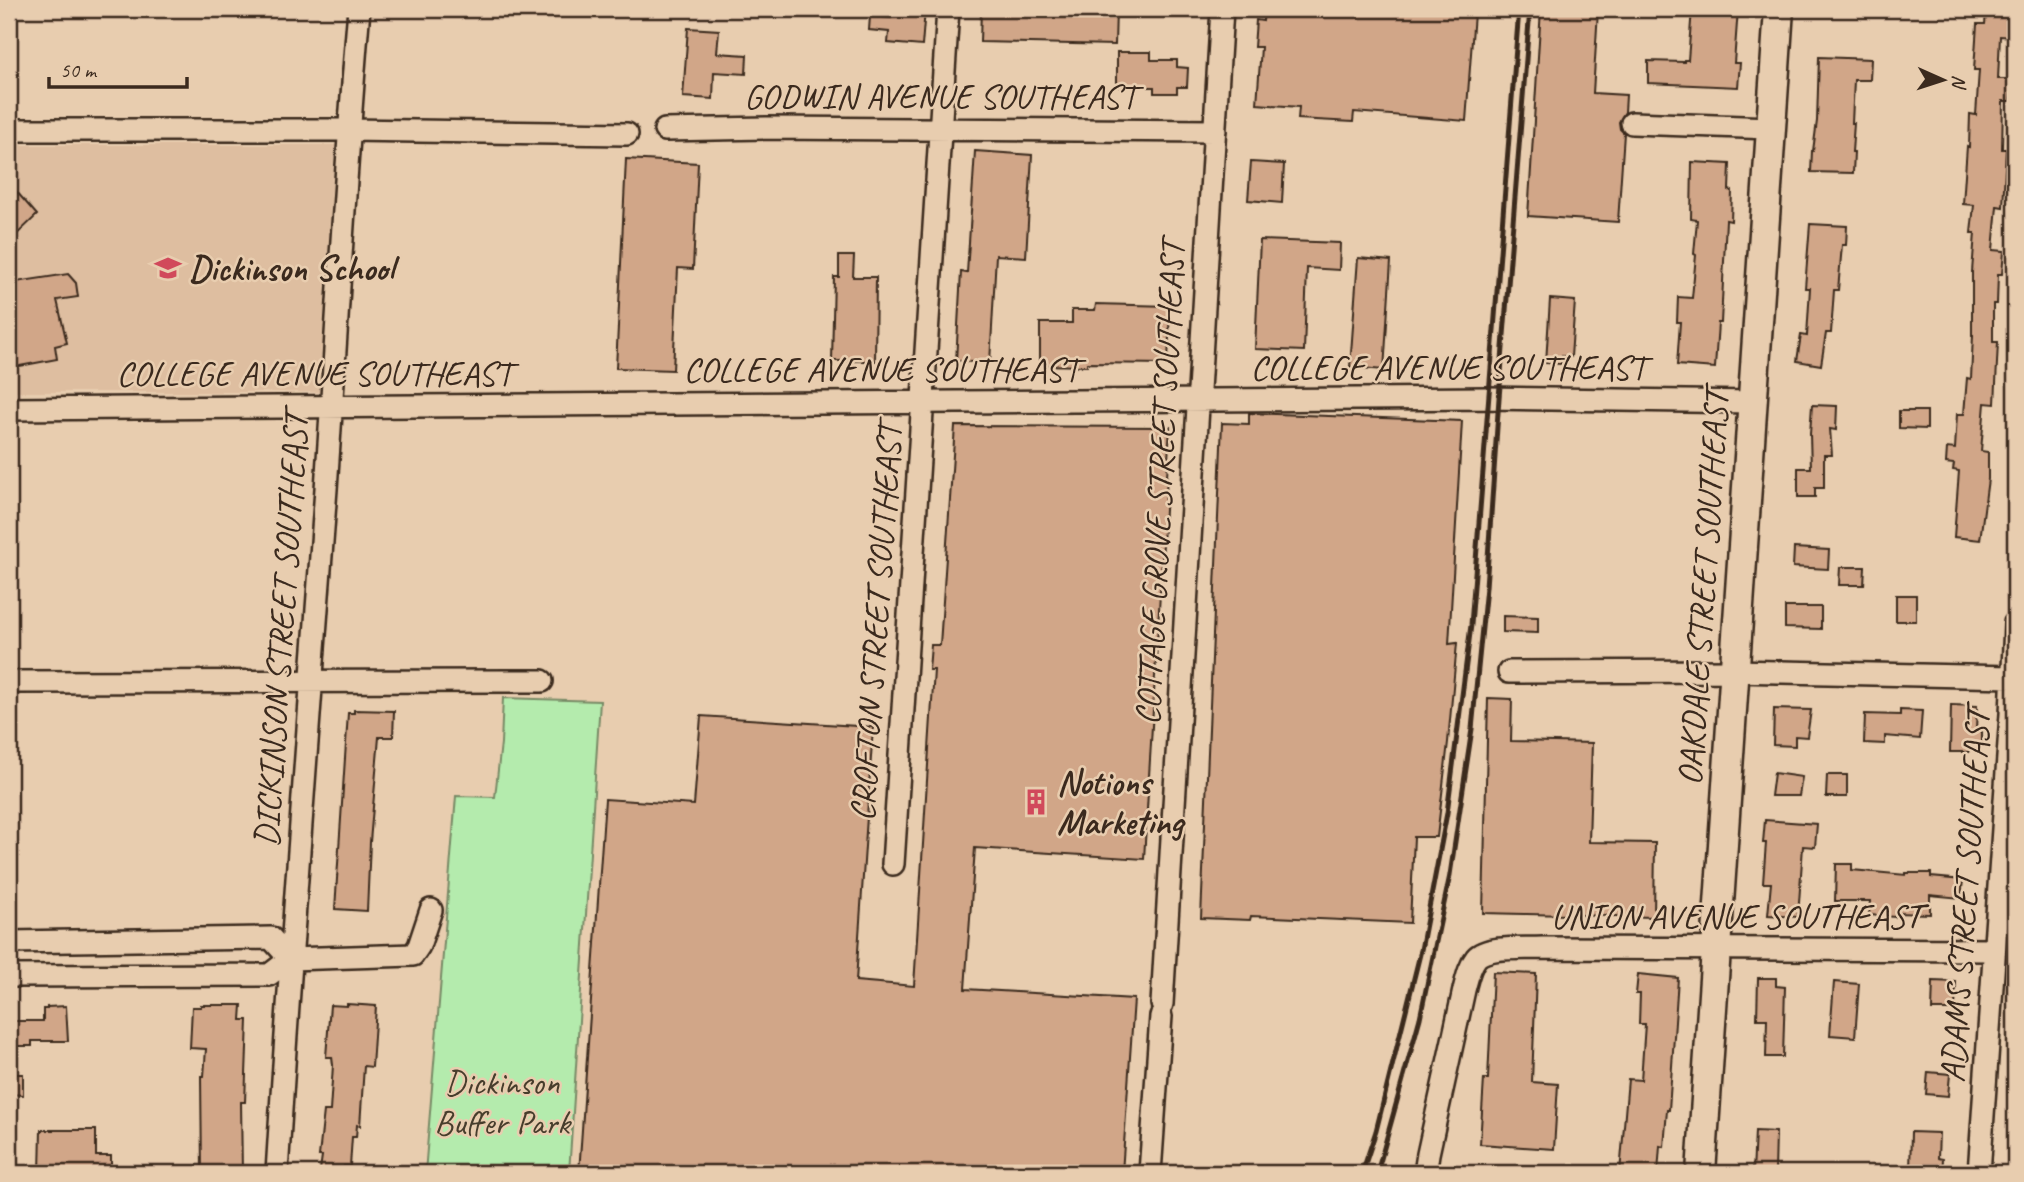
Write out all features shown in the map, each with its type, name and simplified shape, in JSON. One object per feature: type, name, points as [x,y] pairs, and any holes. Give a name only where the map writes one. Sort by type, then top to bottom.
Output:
[{"type":"street","name":"DICKINSON STREET SOUTHEAST","points":[[277,1173],[348,130],[359,9]]},
{"type":"street","name":"CROFTON STREET SOUTHEAST","points":[[893,864],[948,9]]},
{"type":"street","name":"COTTAGE GROVE STREET SOUTHEAST","points":[[1150,1173],[1222,9]]},
{"type":"street","name":"OAKDALE STREET SOUTHEAST","points":[[1701,1173],[1779,9]]},
{"type":"street","points":[[1632,123],[1771,128]]},
{"type":"street","name":"GODWIN AVENUE SOUTHEAST","points":[[665,130],[766,128],[1214,131]]},
{"type":"street","points":[[9,131],[348,130],[627,134]]},
{"type":"street","name":"COLLEGE AVENUE SOUTHEAST","points":[[9,408],[1488,398],[1753,402]]},
{"type":"street","name":"ADAMS STREET SOUTHEAST","points":[[1979,1173],[2013,714],[2015,623]]},
{"type":"street","points":[[1509,673],[1734,671],[2012,677]]},
{"type":"street","points":[[9,682],[542,681]]},
{"type":"street","points":[[9,976],[270,975],[290,960],[413,955],[419,946],[431,910]]},
{"type":"street","points":[[9,942],[271,939],[290,960]]},
{"type":"street","name":"UNION AVENUE SOUTHEAST","points":[[1425,1173],[1427,1154],[1470,968],[1478,955],[1493,949],[1994,950]]},
{"type":"shaded area","name":"Dickinson School","points":[[9,145],[335,145],[319,392],[9,392]]},
{"type":"green space","name":"Dickinson Buffer Park","points":[[503,698],[600,701],[569,1173],[425,1173],[456,796],[495,797]]},
{"type":"green space","points":[[2015,1070],[2015,1173],[2009,1173]]},
{"type":"building","points":[[891,9],[925,9],[922,46],[888,43],[889,32],[869,30],[870,16],[891,18]]},
{"type":"building","points":[[981,9],[1116,9],[1115,45],[980,42]]},
{"type":"building","points":[[1264,9],[1412,9],[1474,13],[1466,121],[1354,112],[1353,122],[1298,119],[1299,107],[1257,104],[1261,47],[1254,47],[1256,20],[1263,21]]},
{"type":"building","points":[[1541,9],[1598,10],[1593,93],[1626,95],[1625,112],[1619,122],[1624,133],[1618,222],[1528,216]]},
{"type":"building","points":[[1692,9],[1738,9],[1734,63],[1740,63],[1738,87],[1648,83],[1648,61],[1688,60]]},
{"type":"building","points":[[1986,14],[2015,16],[2015,22],[2014,37],[2000,36],[1998,79],[2012,79],[2010,101],[2003,101],[2002,149],[2006,149],[2003,207],[1997,206],[1993,250],[2004,251],[2002,274],[1998,274],[1997,304],[1993,304],[1993,342],[1998,342],[1995,404],[1985,403],[1981,451],[1988,452],[1988,479],[1980,540],[1954,537],[1959,471],[1953,470],[1954,464],[1946,463],[1947,448],[1955,449],[1957,414],[1964,414],[1967,378],[1971,379],[1975,233],[1971,233],[1974,205],[1963,204],[1970,114],[1976,115],[1979,70],[1974,70],[1977,24],[1985,24]]},
{"type":"building","points":[[688,28],[719,30],[717,53],[747,55],[746,74],[714,72],[713,99],[683,97]]},
{"type":"building","points":[[1117,52],[1151,52],[1151,60],[1177,60],[1177,67],[1188,68],[1187,87],[1177,87],[1177,93],[1154,93],[1154,87],[1117,87]]},
{"type":"building","points":[[1819,57],[1871,59],[1870,80],[1854,80],[1853,173],[1811,172],[1817,121]]},
{"type":"building","points":[[975,151],[1032,155],[1026,257],[996,255],[990,363],[956,361],[961,272],[967,273]]},
{"type":"building","points":[[626,159],[698,163],[693,269],[678,268],[673,370],[616,368]]},
{"type":"building","points":[[1251,162],[1284,164],[1282,203],[1248,200]]},
{"type":"building","points":[[1692,162],[1730,164],[1731,221],[1726,220],[1721,323],[1718,323],[1715,368],[1677,365],[1680,322],[1677,322],[1678,297],[1692,298],[1696,255],[1697,220],[1691,219]]},
{"type":"building","points":[[9,183],[37,215],[9,242]]},
{"type":"building","points":[[1810,224],[1847,226],[1846,245],[1842,245],[1838,290],[1834,290],[1831,333],[1826,333],[1821,365],[1797,361],[1801,335],[1807,336],[1810,288],[1805,288]]},
{"type":"building","points":[[1260,240],[1340,243],[1339,270],[1307,268],[1304,351],[1255,349]]},
{"type":"building","points":[[839,256],[854,256],[853,277],[876,277],[875,361],[832,361],[834,277],[839,277]]},
{"type":"building","points":[[1358,258],[1391,261],[1384,370],[1350,367]]},
{"type":"building","points":[[68,274],[76,283],[78,297],[57,300],[67,343],[55,346],[57,359],[9,368],[9,283]]},
{"type":"building","points":[[1550,299],[1575,301],[1571,357],[1562,356],[1561,364],[1546,363]]},
{"type":"building","points":[[1096,304],[1170,306],[1168,364],[1040,365],[1040,323],[1072,323],[1072,310],[1095,310]]},
{"type":"building","points":[[1812,405],[1837,406],[1836,430],[1830,429],[1832,455],[1824,455],[1824,488],[1815,488],[1815,497],[1798,497],[1798,468],[1811,468]]},
{"type":"building","points":[[1899,411],[1927,411],[1927,429],[1899,428]]},
{"type":"building","points":[[1249,413],[1462,421],[1449,644],[1457,643],[1448,742],[1437,837],[1414,837],[1410,923],[1251,916],[1250,920],[1201,918],[1222,423],[1249,424]]},
{"type":"building","name":"Notions Marketing","points":[[955,426],[1170,427],[1144,859],[975,848],[965,989],[1134,999],[1122,1173],[579,1173],[605,799],[694,805],[701,716],[873,727],[856,981],[914,986],[934,670],[929,670],[931,645],[940,645]]},
{"type":"building","points":[[1794,548],[1829,550],[1828,569],[1793,567]]},
{"type":"building","points":[[1840,567],[1865,567],[1864,585],[1839,585]]},
{"type":"building","points":[[1896,595],[1916,595],[1916,621],[1896,621]]},
{"type":"building","points":[[1785,607],[1821,607],[1821,629],[1785,628]]},
{"type":"building","points":[[1503,616],[1538,617],[1538,633],[1503,632]]},
{"type":"building","points":[[1488,698],[1512,699],[1511,741],[1592,743],[1589,842],[1655,843],[1654,917],[1483,913]]},
{"type":"building","points":[[1951,705],[1977,706],[1976,731],[1982,731],[1982,746],[1969,746],[1969,752],[1950,752]]},
{"type":"building","points":[[1774,709],[1811,710],[1807,737],[1795,736],[1795,746],[1773,745]]},
{"type":"building","points":[[354,710],[394,711],[393,737],[379,737],[367,911],[335,909],[348,713],[354,713]]},
{"type":"building","points":[[1900,710],[1922,711],[1920,739],[1885,736],[1885,744],[1864,743],[1865,714],[1900,715]]},
{"type":"building","points":[[1774,773],[1802,777],[1799,796],[1771,796]]},
{"type":"building","points":[[1827,775],[1847,775],[1847,797],[1826,797]]},
{"type":"building","points":[[1765,820],[1817,824],[1815,847],[1803,846],[1798,917],[1768,915],[1771,883],[1763,883]]},
{"type":"building","points":[[1836,864],[1852,864],[1852,870],[1906,875],[1931,873],[1931,877],[1963,880],[1961,898],[1930,895],[1930,914],[1895,913],[1895,917],[1869,915],[1870,901],[1835,901]]},
{"type":"building","points":[[1493,972],[1536,974],[1532,1082],[1558,1084],[1554,1149],[1480,1144],[1484,1079],[1488,1079]]},
{"type":"building","points":[[1638,974],[1678,978],[1669,1110],[1664,1147],[1660,1146],[1658,1173],[1620,1173],[1628,1079],[1641,1080],[1645,1024],[1639,1024],[1640,994],[1636,994]]},
{"type":"building","points":[[1758,978],[1776,978],[1776,986],[1785,987],[1783,1057],[1766,1057],[1767,1019],[1757,1019]]},
{"type":"building","points":[[1933,981],[1956,982],[1955,1010],[1932,1010]]},
{"type":"building","points":[[1834,982],[1859,984],[1855,1037],[1830,1035]]},
{"type":"building","points":[[242,1005],[241,1020],[248,1020],[245,1102],[241,1102],[242,1173],[202,1173],[201,1076],[204,1076],[206,1049],[190,1048],[192,1007]]},
{"type":"building","points":[[330,1005],[376,1006],[372,1067],[364,1066],[360,1126],[357,1125],[356,1137],[352,1137],[350,1166],[344,1166],[344,1172],[320,1170],[324,1111],[330,1111],[333,1065],[332,1057],[326,1057]]},
{"type":"building","points":[[66,1006],[68,1041],[32,1041],[32,1046],[11,1046],[11,1021],[43,1021],[43,1009]]},
{"type":"building","points":[[1928,1072],[1950,1074],[1948,1096],[1926,1094]]},
{"type":"building","points":[[9,1074],[23,1074],[23,1095],[9,1094]]},
{"type":"building","points":[[41,1130],[96,1130],[96,1156],[111,1156],[111,1173],[40,1173]]},
{"type":"building","points":[[1755,1131],[1776,1132],[1775,1173],[1753,1173]]},
{"type":"building","points":[[1911,1132],[1939,1133],[1938,1158],[1943,1159],[1942,1173],[1910,1173]]},
{"type":"railway","points":[[1362,1173],[1376,1131],[1421,950],[1447,813],[1471,625],[1519,9]]},
{"type":"railway","points":[[1377,1173],[1420,1018],[1450,875],[1472,729],[1486,587],[1530,9]]},
{"type":"place","name":"Dickinson School","points":[[168,268]]},
{"type":"place","name":"Notions Marketing","points":[[1036,802]]}]
